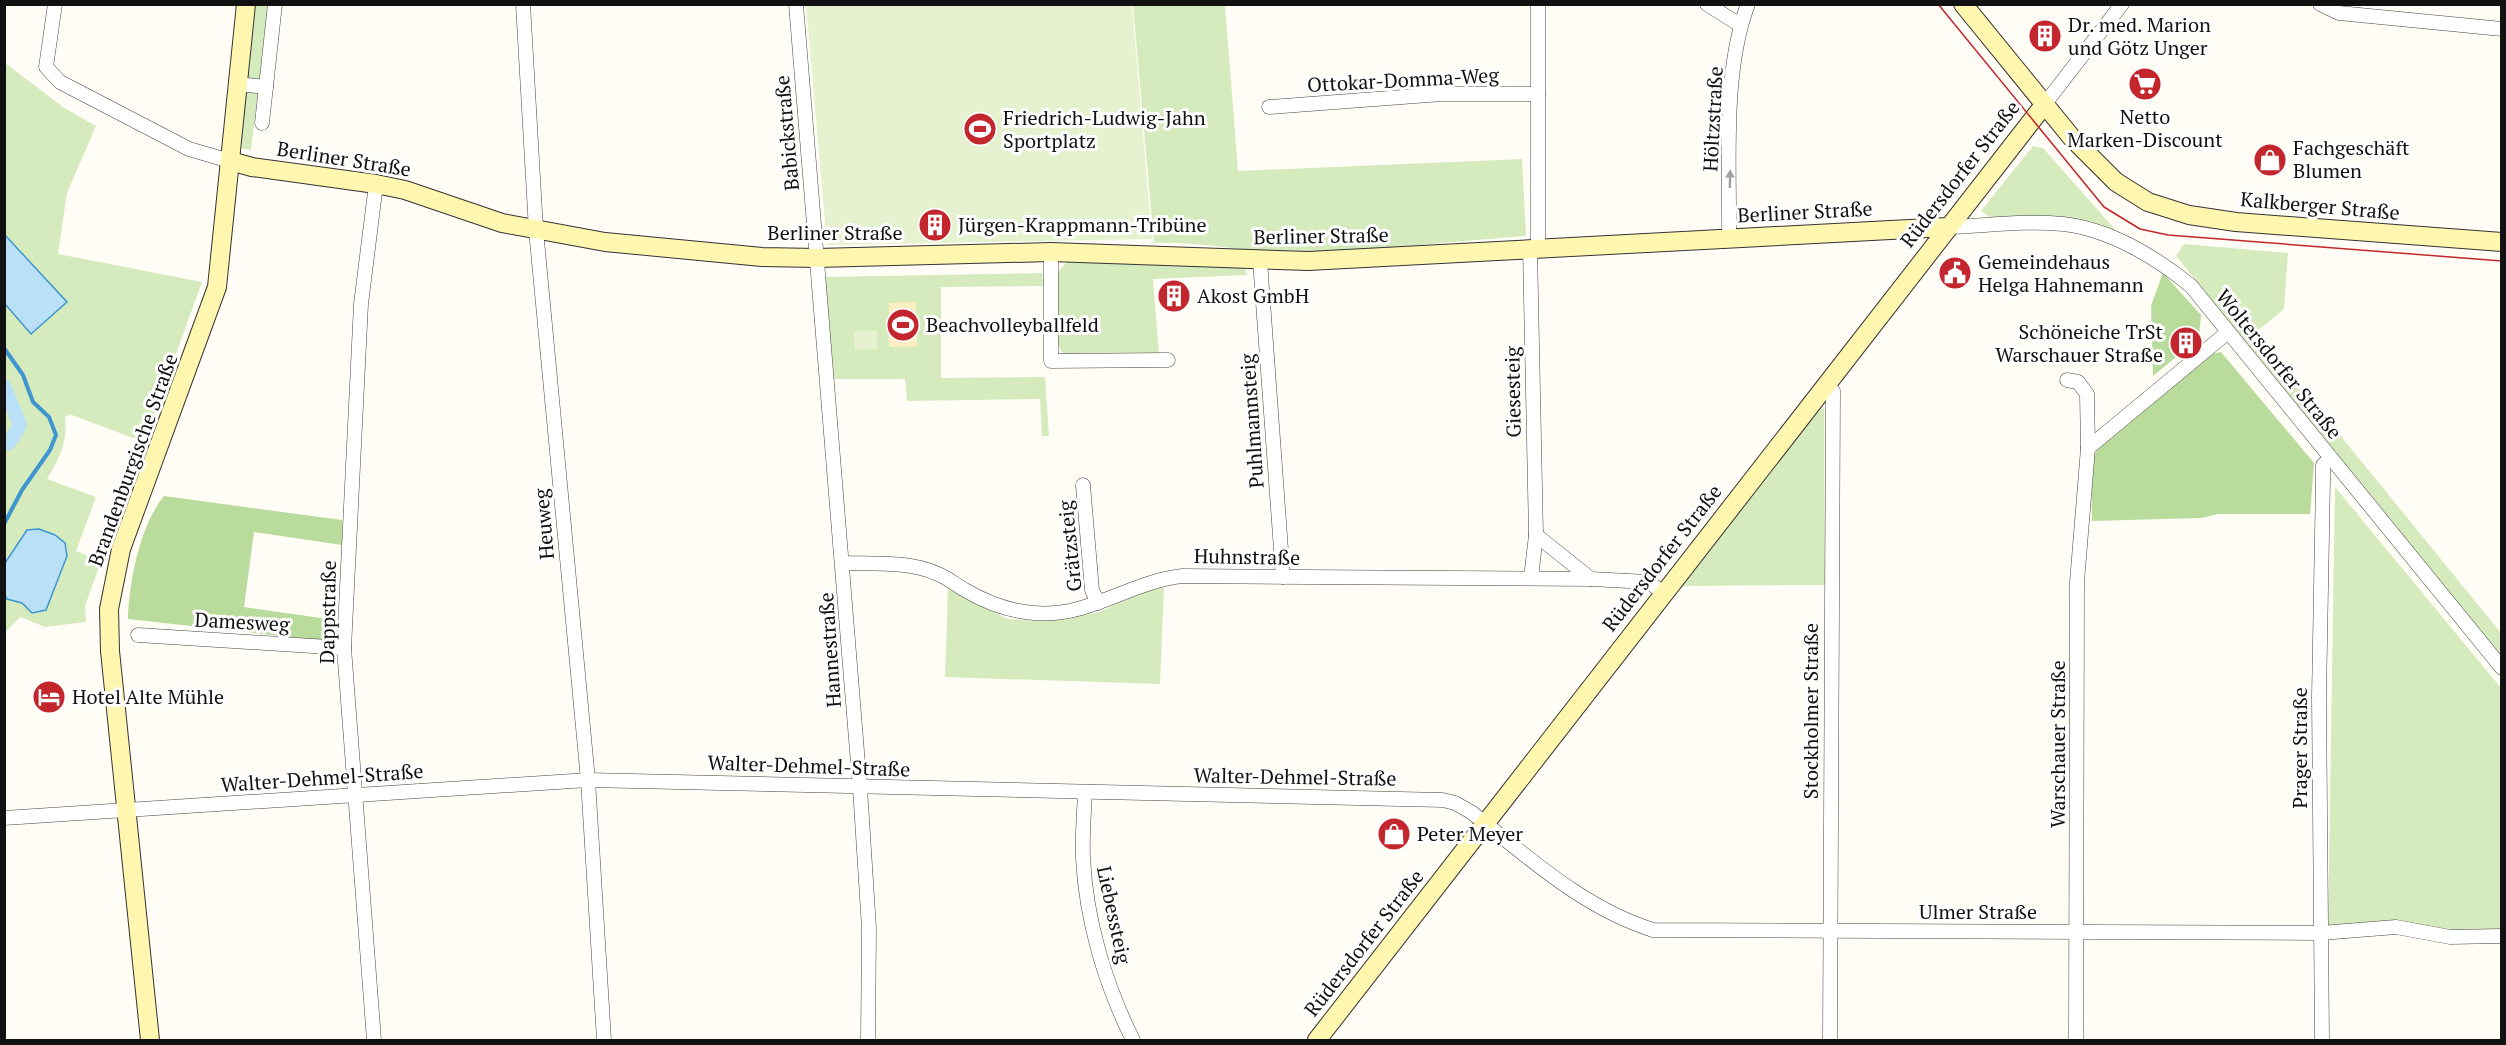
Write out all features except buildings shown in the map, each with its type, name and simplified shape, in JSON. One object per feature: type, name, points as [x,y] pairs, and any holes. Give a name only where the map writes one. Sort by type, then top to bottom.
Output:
[{"type":"street","name":"Berliner Straße","points":[[56,4],[46,67],[60,82],[189,149],[252,167],[405,190],[502,223],[605,242],[762,257],[817,258],[1051,252],[1260,261],[1947,227]]},
{"type":"street","name":"Brandenburgische Straße","points":[[150,1041],[108,625],[111,587],[121,549],[217,287],[246,4]]},
{"type":"street","points":[[262,123],[275,4]]},
{"type":"street","name":"Heuweg","points":[[523,4],[536,230],[588,780],[604,1041]]},
{"type":"street","name":"Babickstraße","points":[[796,4],[817,258]]},
{"type":"street","name":"Giesesteig","points":[[1530,578],[1536,535],[1534,249],[1538,4]]},
{"type":"street","points":[[1707,4],[1740,25]]},
{"type":"street","name":"Höltzstraße","points":[[1729,238],[1731,113],[1740,25],[1748,4]]},
{"type":"street","name":"Kalkberger Straße","points":[[1963,4],[2044,105],[2100,167],[2138,197],[2175,212],[2229,221],[2502,242]]},
{"type":"street","points":[[2044,105],[2122,4]]},
{"type":"street","points":[[2320,4],[2339,14],[2502,28]]},
{"type":"street","points":[[2397,19],[2398,4]]},
{"type":"street","points":[[238,84],[266,87]]},
{"type":"street","name":"Ottokar-Domma-Weg","points":[[1269,106],[1442,94],[1538,94]]},
{"type":"street","name":"Rüdersdorfer Straße","points":[[1317,1041],[1663,592],[2044,105]]},
{"type":"street","name":"Dappstraße","points":[[374,1041],[344,648],[361,304],[376,184]]},
{"type":"street","name":"Woltersdorfer Straße","points":[[1947,227],[2064,224],[2109,238],[2166,265],[2191,286],[2502,668]]},
{"type":"street","points":[[1051,252],[1051,362],[1168,360]]},
{"type":"street","name":"Hannestraße","points":[[817,258],[860,788],[869,928],[868,1041]]},
{"type":"street","name":"Puhlmannsteig","points":[[1260,261],[1283,577]]},
{"type":"street","points":[[2088,448],[2228,332]]},
{"type":"street","name":"Warschauer Straße","points":[[2067,380],[2078,382],[2087,394],[2088,448],[2077,582],[2076,1041]]},
{"type":"street","name":"Stockholmer Straße","points":[[1826,386],[1833,391],[1830,1041]]},
{"type":"street","name":"Prager Straße","points":[[2322,1041],[2319,697],[2323,465],[2330,459]]},
{"type":"street","name":"Grätzsteig","points":[[1083,484],[1092,590],[1098,603]]},
{"type":"street","points":[[1536,535],[1592,579]]},
{"type":"street","name":"Huhnstraße","points":[[843,563],[923,569],[939,574],[981,599],[1004,609],[1020,612],[1065,612],[1098,603],[1135,586],[1167,578],[1592,579],[1648,582],[1663,592]]},
{"type":"street","name":"Damesweg","points":[[138,635],[344,648]]},
{"type":"street","name":"Walter-Dehmel-Straße","points":[[4,818],[588,780],[1443,800],[1455,802],[1485,823]]},
{"type":"street","name":"Liebessteig","points":[[1085,793],[1083,856],[1092,924],[1110,988],[1132,1041]]},
{"type":"street","name":"Ulmer Straße","points":[[1485,823],[1577,894],[1629,922],[1653,930],[2320,933],[2396,927],[2450,937],[2502,936]]},
{"type":"green space","points":[[252,5],[268,5],[251,150],[239,148]]},
{"type":"green space","name":"Friedrich-Ludwig-Jahn Sportplatz","points":[[806,5],[1132,5],[1152,239],[827,245]]},
{"type":"green space","points":[[1133,5],[1225,5],[1238,171],[1522,159],[1526,236],[1311,252],[1154,243]]},
{"type":"green space","points":[[5,63],[63,107],[96,126],[67,193],[58,254],[202,282],[144,442],[69,414],[65,418],[66,427],[62,450],[47,479],[96,497],[76,551],[101,561],[85,606],[86,622],[45,627],[20,617],[5,633]]},
{"type":"green space","points":[[2033,146],[2043,148],[2120,235],[1995,221],[1981,211]]},
{"type":"green space","points":[[2184,244],[2288,253],[2284,309],[2256,332],[2501,633],[2501,656],[2176,256]]},
{"type":"green space","points":[[1069,259],[1244,265],[1247,275],[1153,279],[1159,355],[1067,356],[1061,351],[1057,340],[1056,275]]},
{"type":"green space","points":[[1042,273],[1044,286],[941,287],[941,378],[1045,377],[1049,436],[1042,436],[1040,399],[907,401],[905,379],[834,379],[825,277]]},
{"type":"green space","points":[[2163,273],[2201,315],[2199,338],[2153,376],[2151,306]]},
{"type":"green space","points":[[854,331],[877,331],[877,349],[855,350]]},
{"type":"green space","points":[[2221,352],[2314,463],[2310,514],[2218,514],[2201,518],[2092,521],[2091,461],[2098,449],[2212,354]]},
{"type":"green space","points":[[1824,408],[1825,585],[1682,586],[1817,410]]},
{"type":"green space","points":[[2335,487],[2501,688],[2502,933],[2328,929]]},
{"type":"green space","points":[[164,496],[342,520],[342,545],[254,532],[244,607],[342,621],[337,637],[326,641],[128,619],[137,554],[148,522]]},
{"type":"green space","points":[[1164,587],[1160,684],[945,677],[948,589],[1008,619],[1037,621],[1096,613],[1144,592]]},
{"type":"sand","name":"Beachvolleyballfeld","points":[[916,302],[917,347],[889,347],[889,303]]},
{"type":"water","points":[[4,234],[67,302],[31,334],[5,304]]},
{"type":"water","points":[[39,529],[55,535],[65,543],[67,556],[46,610],[32,613],[22,603],[7,599],[5,563],[27,530]]},
{"type":"waterway","points":[[4,348],[23,375],[33,402],[49,417],[56,435],[50,450],[22,490],[4,524]]},
{"type":"waterway","points":[[4,386],[20,425],[9,443],[4,444]]},
{"type":"tram line","points":[[1938,4],[2104,207],[2140,229],[2168,235],[2502,261]]},
{"type":"place","name":"Dr. med. Marion und Götz Unger","points":[[2045,36]]},
{"type":"place","name":"Netto Marken-Discount","points":[[2145,84]]},
{"type":"place","name":"Friedrich-Ludwig-Jahn Sportplatz","points":[[980,129]]},
{"type":"place","name":"Fachgeschäft Blumen","points":[[2270,160]]},
{"type":"place","name":"Jürgen-Krappmann-Tribüne","points":[[935,225]]},
{"type":"place","name":"Gemeindehaus Helga Hahnemann","points":[[1955,273]]},
{"type":"place","name":"Akost GmbH","points":[[1174,296]]},
{"type":"place","name":"Beachvolleyballfeld","points":[[903,325]]},
{"type":"place","name":"Schöneiche TrSt Warschauer Straße","points":[[2186,343]]},
{"type":"place","name":"Hotel Alte Mühle","points":[[49,697]]},
{"type":"place","name":"Peter Meyer","points":[[1394,834]]}]
